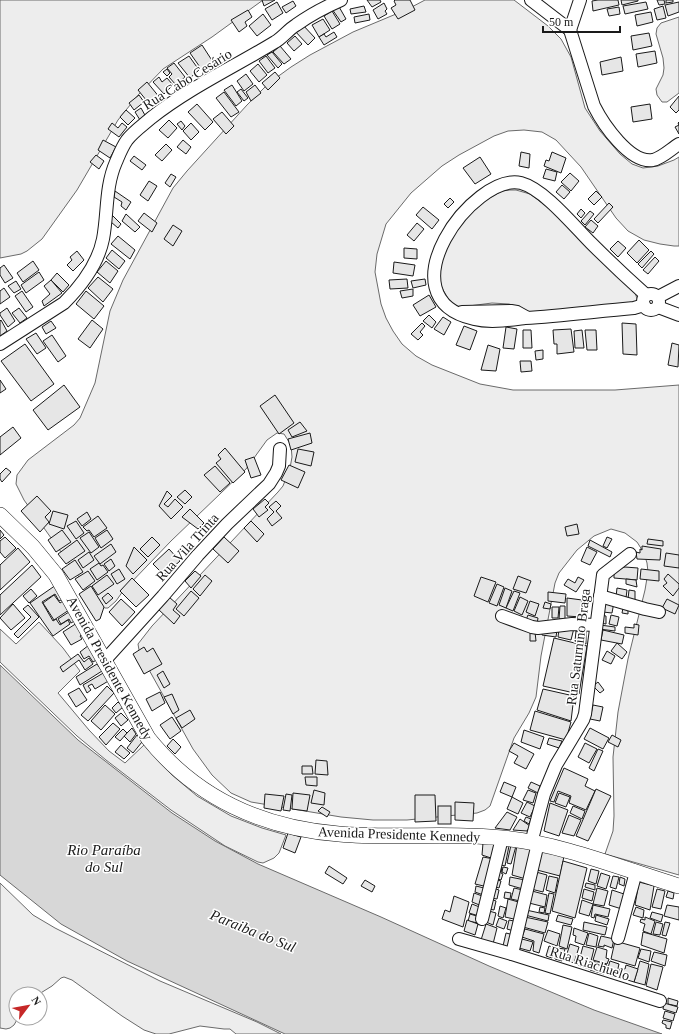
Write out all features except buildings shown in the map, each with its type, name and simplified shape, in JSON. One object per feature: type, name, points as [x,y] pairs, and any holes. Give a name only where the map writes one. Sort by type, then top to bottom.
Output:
[{"type":"main road","name":"Avenida Presidente Kennedy","points":[[0,515],[33,547],[56,575],[105,660],[141,728],[155,747],[182,773],[201,789],[215,798],[257,816],[307,830],[340,834],[502,838],[535,843],[588,856],[679,886]]},
{"type":"street","name":"Rua Cabo Cesário","points":[[0,344],[64,303],[87,276],[97,257],[103,238],[108,187],[113,169],[122,148],[133,134],[170,104],[277,41],[295,25],[311,15],[341,0]]},
{"type":"street","points":[[531,0],[570,30],[594,106],[605,125],[628,150],[639,159],[650,160],[661,157],[679,144]]},
{"type":"street","points":[[570,30],[580,0]]},
{"type":"street","points":[[679,286],[651,301],[634,308],[482,321],[465,317],[445,303],[437,290],[434,281],[434,272],[438,254],[448,233],[473,204],[492,188],[510,182],[528,185],[546,198],[651,301],[679,315]]},
{"type":"street","name":"Rua Vila Trinta","points":[[105,660],[198,555],[227,524],[269,484],[279,466],[280,449]]},
{"type":"street","name":"Rua Saturnino Braga","points":[[535,843],[544,794],[556,765],[583,720],[585,714],[603,575],[606,571],[630,554]]},
{"type":"street","points":[[600,596],[631,606],[659,612]]},
{"type":"street","points":[[502,616],[526,626],[538,628],[572,624],[596,625]]},
{"type":"street","points":[[482,920],[502,838]]},
{"type":"street","points":[[512,954],[535,843]]},
{"type":"street","points":[[618,938],[636,872]]},
{"type":"street","name":"Rua Riachuelo","points":[[459,938],[660,1001]]},
{"type":"shaded area","points":[[0,0],[263,0],[212,37],[163,69],[139,94],[118,120],[77,190],[42,239],[21,254],[0,258]]},
{"type":"shaded area","points":[[425,0],[514,0],[548,26],[561,39],[571,57],[585,108],[600,131],[620,154],[632,164],[643,168],[658,166],[679,157],[679,246],[674,246],[644,240],[628,231],[616,218],[581,167],[556,140],[542,132],[524,130],[508,131],[494,136],[442,166],[411,193],[386,224],[377,254],[375,272],[381,304],[386,318],[402,344],[416,356],[432,365],[480,384],[513,390],[615,390],[679,385],[679,875],[605,854],[613,831],[613,757],[618,712],[628,659],[648,572],[644,553],[637,542],[625,533],[611,529],[594,536],[577,550],[559,573],[555,583],[541,656],[536,697],[529,713],[514,738],[490,806],[477,813],[407,820],[373,820],[341,817],[251,802],[231,793],[212,775],[193,749],[139,650],[138,644],[152,626],[283,486],[290,468],[292,457],[291,445],[284,434],[277,433],[267,440],[246,469],[171,541],[108,608],[101,606],[91,594],[24,500],[16,484],[17,475],[28,460],[74,425],[80,418],[95,383],[110,311],[123,280],[173,188],[187,171],[269,83],[291,67],[353,32],[408,9]]},
{"type":"shaded area","points":[[679,17],[679,93],[667,102],[662,102],[657,95],[656,89],[663,75],[664,68],[663,58],[656,34],[657,28],[661,23]]},
{"type":"shaded area","points":[[510,190],[530,194],[549,208],[635,292],[637,299],[636,303],[532,314],[519,307],[509,304],[492,303],[461,307],[453,304],[449,300],[440,282],[441,260],[457,227],[484,201],[502,191]]},
{"type":"shaded area","points":[[39,622],[63,648],[80,671],[58,693],[109,751],[125,763],[144,745],[172,775],[197,796],[231,816],[262,828],[286,835],[279,853],[274,858],[263,863],[258,862],[225,846],[171,810],[77,736],[0,662],[0,629],[16,644]]},
{"type":"shaded area","points":[[0,883],[33,915],[55,928],[160,981],[257,1022],[281,1034],[236,1034],[230,1029],[200,1026],[169,1034],[156,1034],[144,1030],[72,980],[64,977],[48,988],[48,986],[8,986],[8,1026],[13,1026],[6,1029],[0,1028]]},
{"type":"water","name":"Rio Paraíba do Sul","points":[[0,665],[78,740],[172,813],[215,841],[258,864],[489,966],[594,1010],[662,1034],[285,1034],[127,961],[61,924],[0,875]]},
{"type":"water label","name":"Paraiba do Sul","points":[[253,931]]}]
